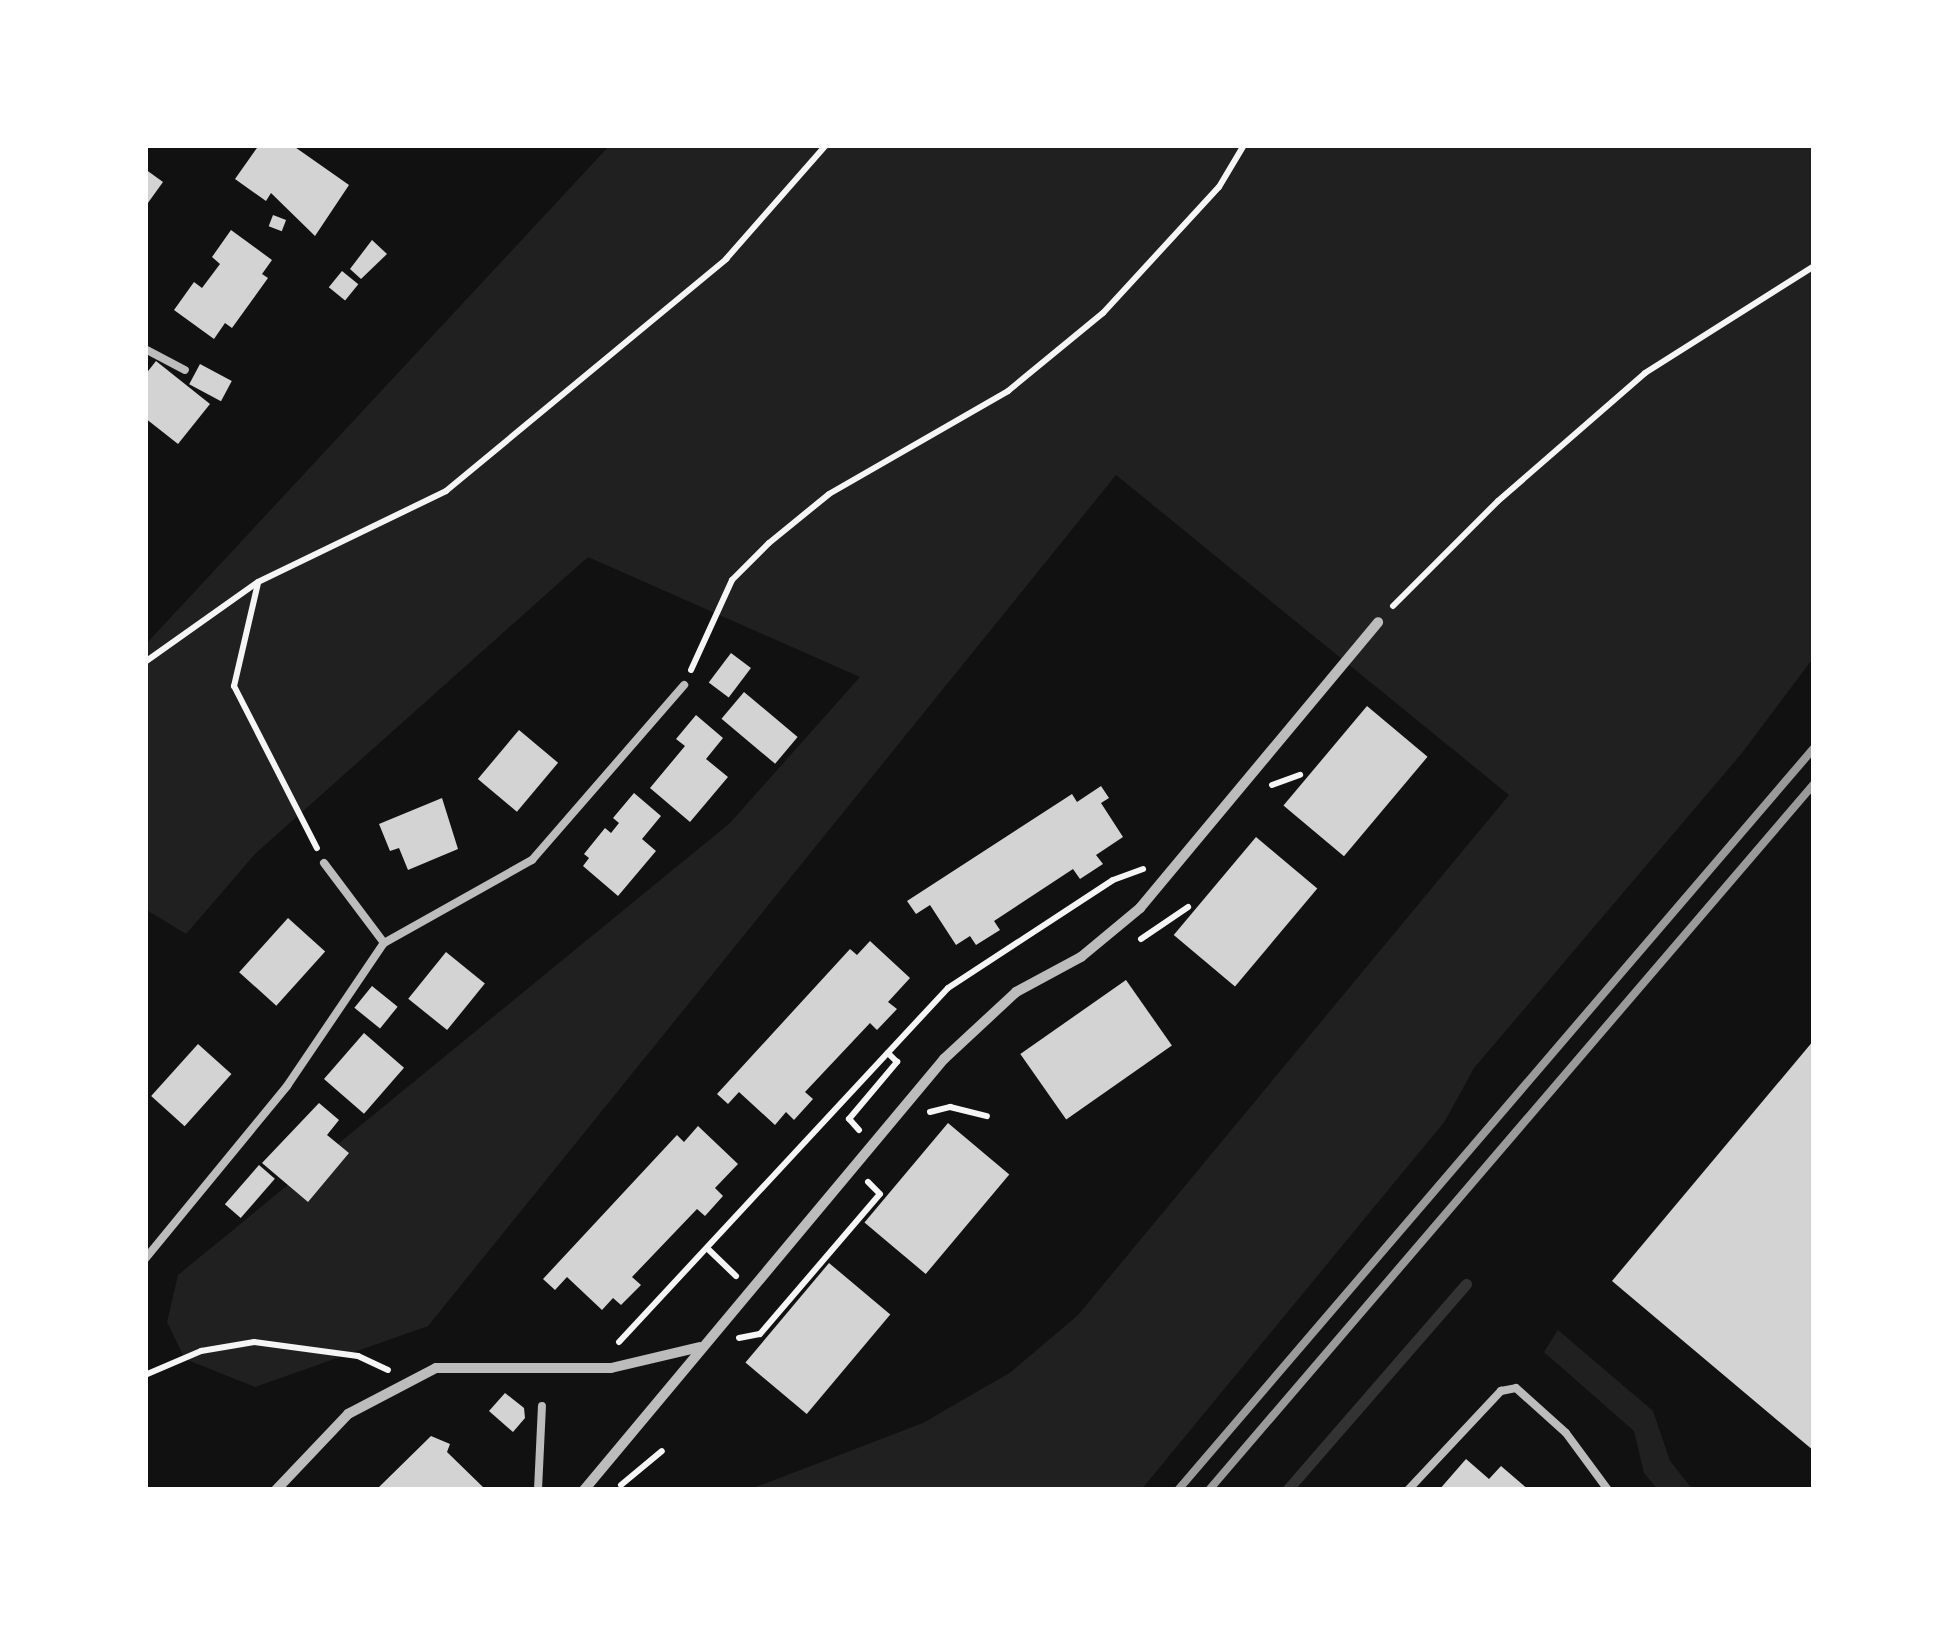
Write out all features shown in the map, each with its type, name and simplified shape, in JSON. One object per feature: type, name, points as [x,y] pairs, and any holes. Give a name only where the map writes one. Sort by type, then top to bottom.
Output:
[{"type":"street","points":[[584,1490],[700,1347],[992,1011],[1110,937],[1169,874],[1378,622]]},
{"type":"street","points":[[276,1490],[348,1414],[404,1381],[454,1365],[636,1365],[700,1347]]},
{"type":"lane","points":[[145,349],[185,370]]},
{"type":"lane","points":[[145,1259],[278,1098],[384,943],[532,860],[684,685]]},
{"type":"lane","points":[[324,863],[384,943]]},
{"type":"lane","points":[[1408,1490],[1500,1391],[1516,1388],[1566,1432],[1608,1490]]},
{"type":"lane","points":[[538,1490],[542,1406]]},
{"type":"path","points":[[145,662],[258,582],[446,491],[726,259],[826,145]]},
{"type":"path","points":[[684,685],[732,580],[769,543],[828,494],[1008,391],[1102,313],[1218,187],[1244,145]]},
{"type":"path","points":[[1378,622],[1484,514],[1654,366],[1814,266]]},
{"type":"path","points":[[258,582],[234,686],[324,863]]},
{"type":"path","points":[[588,1368],[630,1334],[888,1054],[972,970],[1113,880],[1152,865],[1169,874]]},
{"type":"path","points":[[860,1104],[898,1062],[888,1054]]},
{"type":"path","points":[[902,1110],[917,1115],[950,1106],[987,1116]]},
{"type":"path","points":[[760,1334],[880,1194],[853,1168]]},
{"type":"path","points":[[708,1249],[732,1273]]},
{"type":"path","points":[[145,1374],[201,1351],[254,1342],[358,1356],[404,1381]]},
{"type":"path","points":[[609,1490],[662,1451]]},
{"type":"shaded area","points":[[610,145],[1814,145],[1814,657],[1742,753],[1474,1068],[1445,1121],[1141,1490],[748,1490],[923,1423],[1011,1372],[1078,1315],[1509,795],[1116,475],[428,1326],[255,1387],[185,1359],[167,1322],[178,1275],[730,823],[860,677],[588,557],[255,854],[186,934],[145,909],[145,645]]},
{"type":"shaded area","points":[[1558,1330],[1653,1411],[1670,1461],[1693,1490],[1658,1490],[1644,1473],[1634,1431],[1544,1352]]},
{"type":"building","points":[[259,145],[292,145],[349,185],[315,236],[271,193],[266,201],[235,179]]},
{"type":"building","points":[[145,169],[163,182],[145,207]]},
{"type":"building","points":[[273,215],[286,220],[282,231],[269,226]]},
{"type":"building","points":[[231,230],[272,260],[262,274],[268,278],[232,328],[225,323],[214,339],[174,310],[194,282],[202,288],[220,264],[212,257]]},
{"type":"building","points":[[372,240],[387,254],[361,279],[350,269]]},
{"type":"building","points":[[342,271],[358,284],[345,301],[329,287]]},
{"type":"building","points":[[156,361],[210,404],[178,444],[145,418],[145,375]]},
{"type":"building","points":[[200,364],[232,381],[221,401],[189,384]]},
{"type":"building","points":[[731,653],[751,668],[729,698],[709,683]]},
{"type":"building","points":[[744,692],[798,737],[775,764],[722,719]]},
{"type":"building","points":[[1367,706],[1428,757],[1344,856],[1283,806]]},
{"type":"building","points":[[696,715],[723,738],[706,759],[728,777],[690,822],[650,788],[685,746],[676,739]]},
{"type":"building","points":[[519,730],[558,763],[517,812],[478,779]]},
{"type":"building","points":[[1101,786],[1109,798],[1101,803],[1123,837],[1096,855],[1103,864],[1080,879],[1073,869],[994,921],[1000,930],[976,945],[970,936],[956,945],[930,905],[916,914],[907,901],[1072,794],[1077,802]]},
{"type":"building","points":[[634,793],[661,816],[642,839],[656,851],[618,896],[583,866],[589,858],[584,854],[605,828],[611,833],[619,823],[613,818]]},
{"type":"building","points":[[442,798],[458,849],[408,870],[399,848],[390,851],[379,824]]},
{"type":"building","points":[[1256,837],[1317,888],[1235,986],[1174,935]]},
{"type":"building","points":[[288,918],[325,951],[276,1006],[239,972]]},
{"type":"building","points":[[870,941],[910,978],[888,1002],[897,1009],[877,1030],[870,1023],[805,1092],[813,1099],[794,1120],[786,1112],[775,1125],[739,1092],[728,1104],[717,1094],[850,949],[857,955]]},
{"type":"building","points":[[446,952],[485,983],[447,1030],[408,999]]},
{"type":"building","points":[[1126,980],[1172,1046],[1066,1120],[1020,1054]]},
{"type":"building","points":[[372,986],[398,1007],[380,1029],[354,1008]]},
{"type":"building","points":[[364,1033],[404,1068],[364,1114],[324,1079]]},
{"type":"building","points":[[1814,1040],[1814,1451],[1612,1281]]},
{"type":"building","points":[[198,1044],[231,1074],[185,1126],[151,1096]]},
{"type":"building","points":[[319,1103],[339,1120],[327,1135],[349,1153],[308,1202],[262,1163]]},
{"type":"building","points":[[948,1123],[1009,1174],[926,1274],[864,1223]]},
{"type":"building","points":[[698,1126],[738,1164],[715,1188],[723,1196],[705,1216],[697,1209],[632,1277],[641,1285],[621,1305],[613,1298],[602,1310],[567,1277],[555,1290],[543,1279],[677,1135],[684,1142]]},
{"type":"building","points":[[259,1165],[275,1179],[241,1218],[225,1204]]},
{"type":"building","points":[[829,1263],[890,1314],[807,1414],[745,1363]]},
{"type":"building","points":[[505,1393],[524,1408],[525,1418],[513,1432],[489,1411]]},
{"type":"building","points":[[431,1436],[450,1444],[447,1452],[486,1490],[376,1490]]},
{"type":"building","points":[[1466,1459],[1489,1479],[1501,1466],[1529,1490],[1439,1490]]},
{"type":"waterway","points":[[1287,1490],[1466,1284]]},
{"type":"railway","points":[[1178,1490],[1814,748]]},
{"type":"railway","points":[[1209,1490],[1814,784]]}]
